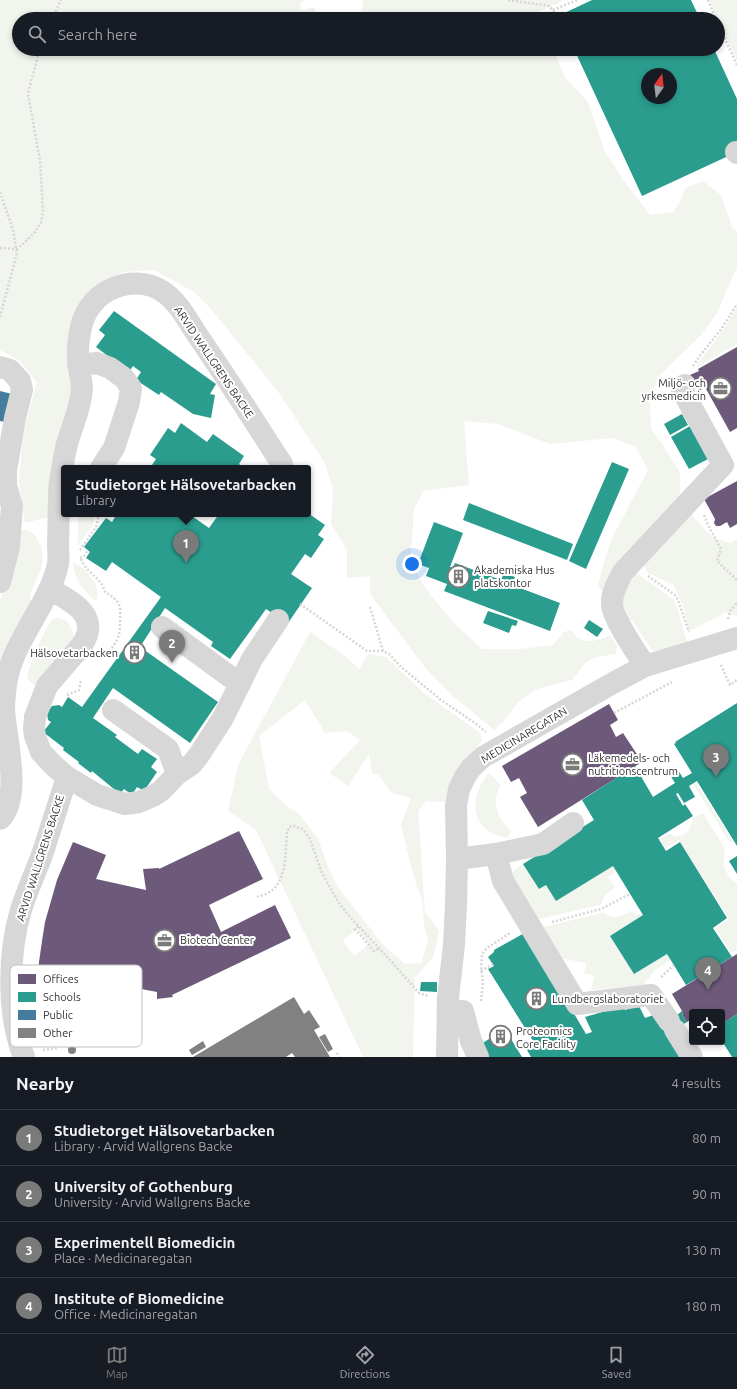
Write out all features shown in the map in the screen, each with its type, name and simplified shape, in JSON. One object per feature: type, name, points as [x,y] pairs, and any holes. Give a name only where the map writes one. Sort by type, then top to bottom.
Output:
[{"type":"street","name":"ARVID WALLGRENS BACKE","points":[[63,465],[66,447],[79,408],[82,387],[78,366],[78,345],[81,325],[89,309],[97,298],[120,285],[130,283],[154,286],[172,300],[209,352],[282,464]]},
{"type":"street","points":[[78,366],[97,363],[110,368],[124,378],[131,388],[129,402],[114,448],[103,465]]},
{"type":"street","points":[[0,367],[10,370],[20,381],[22,390],[15,418],[6,471],[6,486],[12,506],[0,582]]},
{"type":"street","points":[[645,666],[618,621],[612,605],[613,595],[617,584],[623,572],[631,563],[723,465],[682,390],[685,385]]},
{"type":"street","name":"ARVID WALLGRENS BACKE","points":[[0,819],[9,804],[11,795],[11,774],[4,709],[6,683],[12,662],[26,631],[50,589],[58,563],[61,478]]},
{"type":"street","points":[[50,589],[78,606],[84,614],[88,628],[86,638],[82,645],[47,686],[35,717],[35,736],[42,752],[54,766],[67,777],[97,795],[125,804],[139,802],[153,796],[161,791],[177,774],[192,764],[223,718],[252,659],[278,620]]},
{"type":"street","points":[[162,627],[240,684]]},
{"type":"street","name":"MEDICINAREGATAN","points":[[447,1057],[448,1005],[454,945],[457,859],[456,805],[459,789],[471,768],[483,757],[499,747],[612,683],[645,666],[732,632]]},
{"type":"street","points":[[113,710],[168,749],[177,774]]},
{"type":"street","name":"ARVID WALLGRENS BACKE","points":[[12,965],[15,936],[21,910],[42,854],[67,777]]},
{"type":"street","points":[[457,859],[496,854],[543,844],[573,823]]},
{"type":"street","points":[[496,854],[503,881],[528,925],[577,1004],[651,994],[692,1057]]},
{"type":"street","points":[[448,1005],[463,1011],[471,1041],[478,1057]]},
{"type":"street","name":"ARVID WALLGRENS BACKE","points":[[20,1047],[24,1057]]},
{"type":"path","points":[[55,12],[61,0]]},
{"type":"path","points":[[508,0],[547,5],[553,10],[577,0]]},
{"type":"path","points":[[708,0],[713,12]]},
{"type":"path","points":[[725,38],[737,65]]},
{"type":"path","points":[[0,248],[16,249],[27,241],[41,222],[43,211],[40,161],[28,94],[38,56]]},
{"type":"path","points":[[0,192],[13,230],[17,253],[0,317]]},
{"type":"path","points":[[685,385],[692,368],[722,328],[737,304]]},
{"type":"path","points":[[708,525],[721,549],[716,561],[737,580]]},
{"type":"path","points":[[80,558],[84,556],[88,550]]},
{"type":"path","points":[[631,563],[675,595],[690,634]]},
{"type":"path","points":[[732,632],[730,611],[737,603]]},
{"type":"path","points":[[300,604],[366,651],[383,651],[389,654],[441,700],[475,723],[490,736]]},
{"type":"path","points":[[370,607],[383,651]]},
{"type":"path","points":[[721,664],[730,685],[737,680]]},
{"type":"path","points":[[614,713],[672,682]]},
{"type":"path","points":[[256,897],[271,892],[279,883],[283,874],[289,827],[294,826],[302,829],[308,837],[322,872],[339,903],[358,926],[419,994],[448,1005]]},
{"type":"path","points":[[480,1005],[484,983],[482,954],[487,948],[528,925],[601,909],[630,894]]},
{"type":"path","points":[[358,926],[355,929],[374,951],[379,948]]},
{"type":"path","points":[[482,971],[493,964]]},
{"type":"path","points":[[337,1053],[339,1057]]},
{"type":"shaded area","points":[[0,0],[304,0],[300,3],[301,11],[314,7],[316,12],[12,12],[12,56],[556,56],[565,77],[588,102],[605,152],[624,181],[650,215],[673,212],[680,202],[685,188],[703,181],[721,195],[733,229],[737,231],[737,269],[717,313],[701,335],[658,377],[650,400],[651,429],[680,473],[680,497],[694,518],[713,538],[731,543],[737,539],[737,616],[725,613],[688,632],[684,608],[674,585],[648,573],[643,563],[603,591],[599,588],[598,585],[612,538],[648,470],[636,447],[612,438],[550,444],[498,424],[464,421],[469,485],[423,491],[414,509],[410,563],[429,593],[454,623],[482,649],[521,649],[553,645],[564,632],[571,630],[579,639],[589,641],[594,641],[610,635],[617,645],[616,654],[596,657],[586,662],[572,680],[537,689],[518,702],[503,722],[494,730],[453,696],[426,669],[370,594],[370,576],[347,578],[347,550],[331,524],[333,490],[325,463],[279,393],[211,309],[194,292],[154,270],[124,272],[96,286],[74,382],[52,516],[25,523],[19,482],[23,434],[37,382],[20,361],[0,350]]},
{"type":"shaded area","points":[[363,0],[565,0],[538,12],[360,12],[362,11]]},
{"type":"shaded area","points":[[709,0],[737,0],[737,61],[725,35],[725,12],[715,12]]},
{"type":"shaded area","points":[[737,307],[737,344],[694,369],[725,327]]},
{"type":"shaded area","points":[[79,517],[95,517],[93,525],[77,546]]},
{"type":"shaded area","points":[[27,530],[36,536],[42,552],[43,561],[32,590],[31,604],[0,668],[0,601],[12,567],[17,531]]},
{"type":"shaded area","points":[[73,563],[83,568],[92,578],[97,589],[98,595],[96,600],[90,596],[77,579]]},
{"type":"shaded area","points":[[635,572],[673,599],[677,607],[687,642],[664,650],[654,651],[632,620],[626,621],[623,607],[624,595],[625,590]]},
{"type":"shaded area","points":[[54,618],[67,621],[74,636],[72,642],[50,665],[35,686],[27,679],[28,672],[43,634]]},
{"type":"shaded area","points":[[310,632],[345,656],[359,669],[368,654],[386,657],[424,693],[480,733],[482,740],[466,758],[449,783],[445,802],[426,801],[418,811],[425,911],[439,931],[433,958],[415,977],[413,1057],[363,1057],[256,830],[228,811],[238,765]],"holes":[[[305,700],[325,733],[347,731],[360,740],[329,773],[348,786],[369,754],[372,774],[379,775],[391,793],[411,798],[401,825],[414,878],[422,900],[424,924],[428,941],[421,963],[405,964],[384,946],[337,886],[326,862],[318,838],[298,813],[288,807],[269,789],[259,736]],[[357,929],[369,944],[356,955],[352,954],[344,942],[344,939]]]},
{"type":"shaded area","points":[[489,773],[501,785],[496,797],[496,803],[499,815],[511,830],[508,838],[496,835],[486,829],[480,822],[476,813],[475,804],[477,793]]},
{"type":"shaded area","points":[[696,783],[733,841],[730,843],[693,784]]},
{"type":"shaded area","points":[[703,813],[725,849],[725,869],[729,877],[737,883],[737,950],[731,953],[716,928],[729,919],[679,840],[666,848],[659,839],[669,833],[675,837],[683,835],[691,826],[693,818]]},
{"type":"shaded area","points":[[523,864],[539,889],[546,885],[613,866],[616,871],[608,877],[615,887],[604,896],[602,903],[599,905],[539,919],[533,917],[530,905],[509,880],[510,874]]},
{"type":"shaded area","points":[[631,911],[636,915],[642,913],[643,915],[610,936],[634,974],[667,954],[671,960],[655,970],[643,985],[591,990],[594,976],[584,973],[586,963],[555,957],[541,934],[544,927],[601,913],[615,917]]},
{"type":"building: Offices","name":"Miljö- och yrkesmedicin","points":[[737,347],[737,428],[730,432],[705,387],[699,391],[690,375]]},
{"type":"building: Offices","points":[[737,481],[737,524],[730,528],[727,522],[720,526],[716,526],[714,523],[715,519],[704,499]]},
{"type":"building: Offices","name":"Läkemedels- och nutritionscentrum","points":[[609,704],[618,720],[610,725],[616,737],[623,733],[642,762],[538,827],[520,797],[527,793],[519,778],[511,782],[502,766]]},
{"type":"building: Offices","name":"Biotech Center","points":[[239,831],[263,879],[209,905],[221,932],[275,905],[291,938],[172,995],[173,997],[157,999],[157,992],[142,989],[142,965],[39,965],[45,922],[57,880],[73,842],[106,855],[96,879],[146,890],[143,869],[159,869]]},
{"type":"building: Offices","points":[[737,954],[737,1014],[725,1022],[725,1009],[689,1009],[689,1021],[687,1022],[672,994]]},
{"type":"building: Schools","points":[[592,0],[691,0],[697,12],[566,12]]},
{"type":"building: Schools","points":[[577,56],[717,56],[737,99],[737,152],[642,196]]},
{"type":"building: Schools","points":[[114,311],[216,384],[210,394],[215,395],[211,418],[193,414],[161,392],[159,395],[136,380],[141,372],[133,366],[129,372],[96,347],[105,335],[99,330]]},
{"type":"building: Schools","points":[[682,414],[688,425],[670,435],[664,424]]},
{"type":"building: Schools","points":[[181,423],[207,442],[213,434],[244,456],[239,464],[240,465],[152,465],[156,459],[150,455],[168,428],[175,433]]},
{"type":"building: Schools","points":[[690,426],[708,459],[689,469],[671,437]]},
{"type":"building: Schools","points":[[612,462],[629,469],[586,569],[569,561]]},
{"type":"building: Schools","points":[[469,503],[573,544],[567,560],[463,520]]},
{"type":"building: Schools","name":"Hälsovetarbacken","points":[[311,515],[325,525],[318,535],[324,539],[311,558],[305,554],[291,574],[312,588],[286,626],[278,617],[266,609],[230,659],[211,646],[213,642],[165,608],[140,647],[218,702],[190,743],[113,688],[93,718],[117,735],[115,737],[138,754],[142,749],[157,759],[151,767],[157,772],[144,791],[137,787],[132,795],[124,789],[120,794],[92,771],[91,773],[78,763],[79,762],[63,750],[64,748],[43,732],[51,722],[48,720],[47,713],[52,706],[59,705],[62,707],[68,697],[82,707],[161,597],[112,562],[106,571],[86,558],[90,552],[84,547],[106,518],[112,522],[115,517],[193,517],[209,528],[217,517],[311,517]]},
{"type":"building: Schools","name":"Akademiska Hus platskontor","points":[[434,522],[463,533],[450,567],[453,568],[455,563],[501,580],[504,573],[515,577],[512,585],[560,603],[550,631],[444,591],[447,584],[426,576],[429,568],[418,564]]},
{"type":"building: Schools","points":[[488,611],[518,621],[516,626],[512,625],[509,633],[483,623]]},
{"type":"building: Schools","points":[[589,620],[603,629],[597,637],[584,628]]},
{"type":"building: Schools","points":[[737,703],[737,846],[697,781],[689,786],[695,797],[684,803],[678,793],[676,794],[683,806],[685,804],[693,816],[658,838],[666,851],[680,842],[727,918],[713,928],[732,957],[686,985],[667,954],[634,974],[610,936],[643,915],[613,866],[556,901],[546,885],[539,889],[523,864],[594,820],[582,800],[635,766],[653,797],[675,783],[670,775],[678,770],[683,778],[692,773],[674,744],[676,743],[675,742]]},
{"type":"building: Schools","points":[[737,856],[737,874],[729,861]]},
{"type":"building: Schools","name":"Lundbergslaboratoriet","points":[[526,932],[586,1034],[592,1032],[585,1017],[623,1006],[625,1010],[639,1006],[645,1018],[659,1013],[676,1016],[682,1011],[687,1022],[671,1032],[686,1057],[531,1057],[527,1050],[535,1044],[488,969],[494,966],[488,957],[494,952],[494,950]]},
{"type":"building: Schools","points":[[421,982],[437,982],[437,992],[420,991]]},
{"type":"building: Schools","points":[[737,1014],[737,1057],[732,1057],[724,1045],[725,1022]]},
{"type":"building: Schools","name":"Proteomics Core Facility","points":[[505,1029],[522,1057],[488,1057],[481,1044]]},
{"type":"building: Public","points":[[0,391],[12,394],[5,422],[0,421]]},
{"type":"building: Other","points":[[294,997],[304,1014],[309,1010],[320,1027],[314,1030],[330,1057],[295,1057],[292,1053],[286,1057],[193,1057]]},
{"type":"building: Other","points":[[325,1034],[333,1049],[328,1052],[319,1037]]},
{"type":"building: Other","points":[[203,1041],[206,1047],[192,1055],[189,1050]]},
{"type":"building: Other","points":[[69,1047],[75,1047],[75,1053],[69,1053]]},
{"type":"place","name":"Miljö- och yrkesmedicin","points":[[721,389]]},
{"type":"place","name":"Studietorget Hälsovetarbacken","points":[[186,563]]},
{"type":"place","name":"Akademiska Hus platskontor","points":[[459,576]]},
{"type":"place","name":"Hälsovetarbacken","points":[[134,653]]},
{"type":"place","name":"University of Gothenburg","points":[[172,663]]},
{"type":"place","name":"Läkemedels- och nutritionscentrum","points":[[573,764]]},
{"type":"place","name":"Experimentell Biomedicin","points":[[716,777]]},
{"type":"place","name":"Biotech Center","points":[[165,940]]},
{"type":"place","name":"Institute of Biomedicine","points":[[708,990]]},
{"type":"place","name":"Lundbergslaboratoriet","points":[[536,999]]},
{"type":"place","name":"Proteomics Core Facility","points":[[501,1037]]}]
